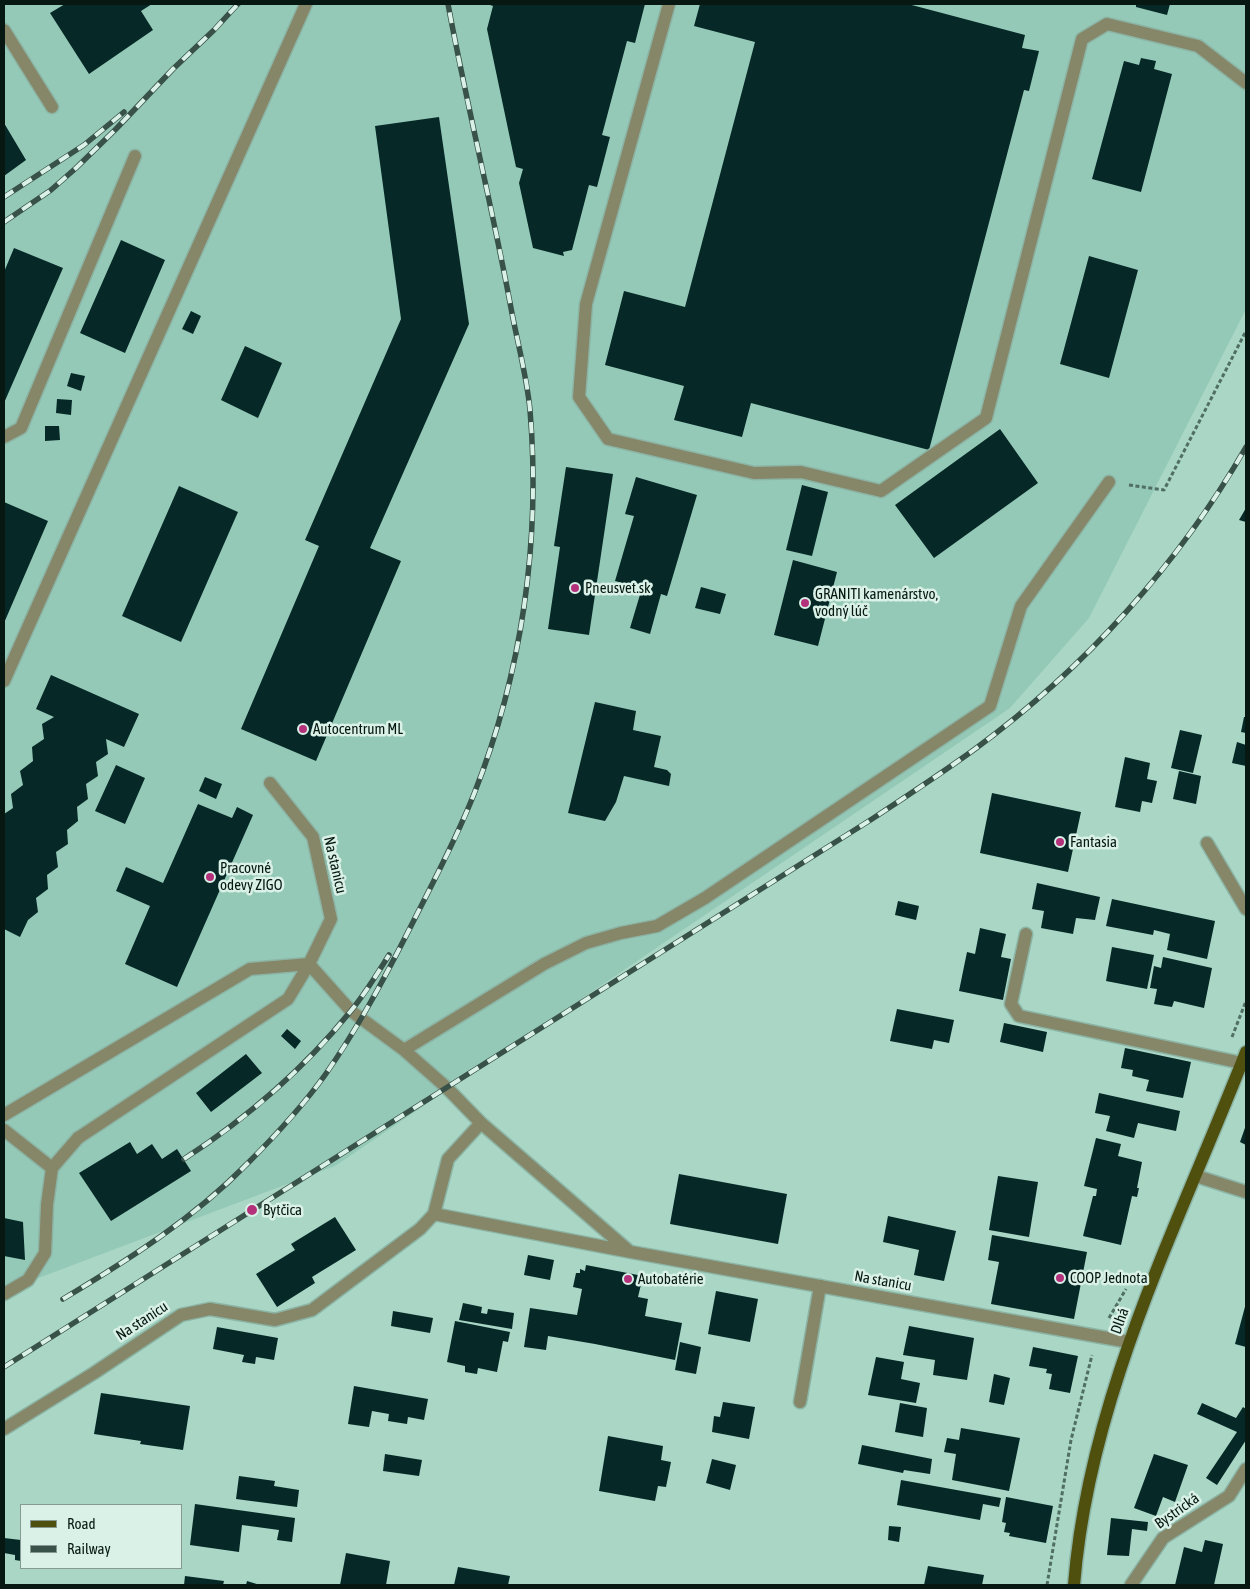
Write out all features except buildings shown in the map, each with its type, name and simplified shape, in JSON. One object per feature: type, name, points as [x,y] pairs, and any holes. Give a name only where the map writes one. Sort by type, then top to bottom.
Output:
[{"type":"main road","name":"Dlhá","points":[[1074,1585],[1088,1487],[1108,1405],[1129,1342],[1244,1057]]},
{"type":"street","points":[[4,681],[306,4]]},
{"type":"street","points":[[669,4],[586,304],[579,397],[608,439],[754,473],[801,472],[881,490],[986,418],[1082,39],[1107,24],[1198,46],[1246,83]]},
{"type":"street","points":[[4,30],[52,107]]},
{"type":"street","points":[[4,437],[21,428],[135,156]]},
{"type":"street","points":[[404,1050],[544,964],[586,943],[621,933],[657,926],[705,898],[990,706],[1021,606],[1108,482]]},
{"type":"street","name":"Na stanicu","points":[[52,1168],[78,1138],[288,999],[310,964],[331,919],[313,837],[270,782]]},
{"type":"street","points":[[1207,843],[1246,909]]},
{"type":"street","points":[[1026,934],[1011,1004],[1019,1016],[1244,1057]]},
{"type":"street","points":[[4,1116],[250,969],[310,964],[351,1011],[404,1050],[446,1087],[481,1123],[631,1252]]},
{"type":"street","points":[[434,1214],[448,1160],[481,1123]]},
{"type":"street","points":[[4,1130],[52,1168],[47,1205],[45,1253],[28,1280],[4,1294]]},
{"type":"street","points":[[1196,1176],[1246,1192]]},
{"type":"street","name":"Na stanicu","points":[[4,1429],[94,1373],[181,1315],[210,1309],[275,1320],[312,1310],[420,1229],[434,1214],[631,1252],[1129,1342]]},
{"type":"street","points":[[800,1402],[820,1286]]},
{"type":"street","name":"Bystrická","points":[[1131,1585],[1163,1538],[1229,1496],[1246,1469]]},
{"type":"path","points":[[1108,482],[1164,490],[1246,331]]},
{"type":"shaded area","points":[[4,4],[1246,4],[1246,309],[1089,618],[1010,708],[335,1166],[4,1291]]},
{"type":"railway","points":[[4,222],[51,190],[76,168],[238,4]]},
{"type":"railway","points":[[63,1299],[136,1254],[205,1203],[268,1143],[298,1110],[325,1075],[349,1039],[380,985],[452,845],[491,748],[505,701],[516,654],[530,557],[533,459],[529,397],[448,4]]},
{"type":"railway","points":[[4,197],[84,145],[124,112]]},
{"type":"railway","points":[[4,1367],[872,819],[975,749],[1054,685],[1126,612],[1160,573],[1191,532],[1220,490],[1246,447]]},
{"type":"railway","points":[[184,1159],[252,1110],[293,1074],[332,1034],[371,984],[389,955]]},
{"type":"place","name":"Pneusvet.sk","points":[[575,588]]},
{"type":"place","name":"GRANITI kamenárstvo, vodný lúč","points":[[805,603]]},
{"type":"place","name":"Autocentrum ML","points":[[303,729]]},
{"type":"place","name":"Fantasia","points":[[1060,842]]},
{"type":"place","name":"Pracovné odevy ZIGO","points":[[210,877]]},
{"type":"place","name":"Bytčica","points":[[252,1210]]},
{"type":"place","name":"COOP Jednota","points":[[1060,1278]]},
{"type":"place","name":"Autobatérie","points":[[628,1279]]}]
